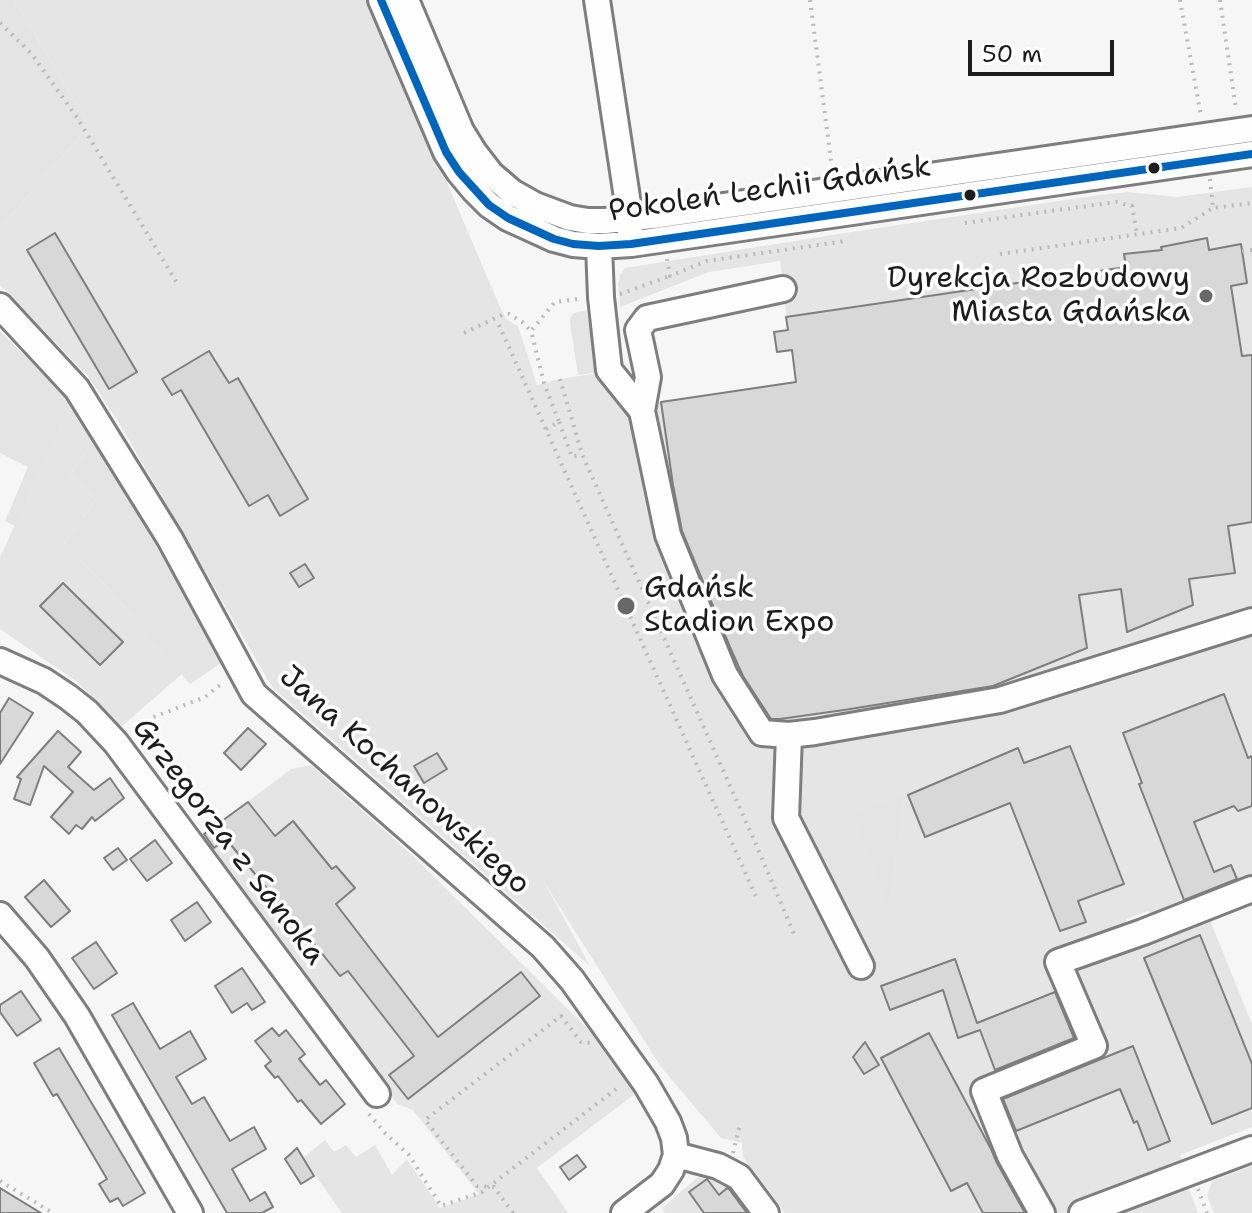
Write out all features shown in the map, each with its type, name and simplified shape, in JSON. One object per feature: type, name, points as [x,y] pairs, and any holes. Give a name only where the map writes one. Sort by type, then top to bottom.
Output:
[{"type":"street","name":"Pokoleń Lechii Gdańsk","points":[[381,0],[446,152],[474,190],[499,211],[529,229],[573,244],[631,244],[1252,154]]},
{"type":"street","name":"Pokoleń Lechii Gdańsk","points":[[406,0],[461,131],[491,174],[512,192],[535,205],[553,213],[588,221],[629,219],[1041,159],[1244,120]]},
{"type":"street","points":[[597,0],[631,244]]},
{"type":"street","points":[[1041,159],[1045,183]]},
{"type":"street","points":[[599,246],[609,370],[642,411]]},
{"type":"street","points":[[783,289],[647,318],[638,330],[648,377],[642,411],[668,535],[725,675],[762,733],[789,735],[1000,700],[1252,621]]},
{"type":"street","name":"Jana Kochanowskiego","points":[[0,306],[77,389],[170,539],[254,694],[543,947],[572,980],[646,1084],[668,1122],[676,1155]]},
{"type":"street","name":"Grzegorza z Sanoka","points":[[0,661],[44,681],[68,697],[116,743],[369,1100]]},
{"type":"street","points":[[789,735],[786,818],[861,966]]},
{"type":"street","points":[[1042,1213],[1010,1156],[984,1091],[1094,1046],[1058,962],[1252,889]]},
{"type":"street","points":[[0,915],[37,958],[77,1016],[190,1213]]},
{"type":"street","points":[[1082,1213],[1252,1149]]},
{"type":"street","points":[[636,1210],[662,1184],[676,1155],[718,1166],[739,1177],[766,1213]]},
{"type":"path","points":[[810,0],[833,173]]},
{"type":"path","points":[[1180,0],[1201,116]]},
{"type":"path","points":[[1220,0],[1244,120]]},
{"type":"path","points":[[0,23],[31,53],[78,119],[177,283]]},
{"type":"path","points":[[1209,174],[1213,208]]},
{"type":"path","points":[[965,223],[1116,202],[1132,206],[1137,234]]},
{"type":"path","points":[[1000,254],[1181,228],[1213,208],[1252,203]]},
{"type":"path","points":[[531,331],[555,302],[617,295],[707,261],[846,241]]},
{"type":"path","points":[[1242,251],[1252,250]]},
{"type":"path","points":[[667,256],[670,276]]},
{"type":"path","points":[[464,333],[504,314],[522,322],[531,331],[544,383],[572,457],[582,454]]},
{"type":"path","points":[[499,325],[758,901]]},
{"type":"path","points":[[560,379],[582,454],[794,934]]},
{"type":"path","points":[[546,429],[559,422]]},
{"type":"path","points":[[116,743],[154,717],[205,697],[238,665]]},
{"type":"path","points":[[513,1213],[494,1187],[477,1186],[472,1175],[425,1120],[561,1016],[581,1042],[596,1044]]},
{"type":"path","points":[[369,1100],[385,1133],[409,1155],[441,1206],[482,1192],[623,1084]]},
{"type":"path","points":[[736,1141],[740,1124]]},
{"type":"path","points":[[0,1181],[53,1213]]},
{"type":"shaded area","points":[[0,0],[14,0],[89,126],[0,228]]},
{"type":"shaded area","points":[[14,0],[369,0],[500,307],[507,320],[518,326],[537,385],[629,368],[635,406],[796,382],[792,350],[777,352],[774,332],[788,330],[780,261],[709,272],[620,307],[618,284],[625,268],[1099,195],[1129,192],[1177,197],[1252,187],[1252,882],[1153,921],[1148,911],[1126,919],[1127,924],[1091,937],[1099,961],[1210,920],[1252,1024],[1252,1127],[1180,1155],[1185,1167],[1181,1169],[1198,1213],[785,1213],[743,1157],[742,1143],[721,1138],[661,1067],[544,882],[590,966],[272,687],[118,421],[87,375],[0,285],[0,228],[89,126]]},
{"type":"shaded area","points":[[586,310],[600,372],[578,375],[570,318],[574,313]]},
{"type":"shaded area","points":[[0,331],[72,403],[15,526],[5,521],[28,467],[0,453]]},
{"type":"shaded area","points":[[72,403],[94,441],[70,475],[96,500],[65,543],[183,673],[121,727],[76,681],[0,629],[0,557]]},
{"type":"shaded area","points":[[94,441],[224,661],[190,684],[123,604],[65,543],[96,500],[70,475]]},
{"type":"shaded area","points":[[311,765],[412,855],[603,1044],[635,1094],[537,1168],[568,1213],[342,1213],[303,1158],[325,1140],[334,1152],[346,1145],[356,1157],[375,1145],[392,1175],[407,1159],[440,1208],[479,1194],[413,1110],[397,1104],[202,836],[291,769]]},
{"type":"shaded area","points":[[903,794],[888,908],[855,814]]},
{"type":"shaded area","points":[[726,1153],[776,1213],[665,1213],[662,1208]]},
{"type":"shaded area","points":[[1252,1166],[1252,1213],[1214,1213],[1207,1196],[1212,1181]]},
{"type":"building","points":[[55,233],[137,372],[109,389],[27,250]]},
{"type":"building","points":[[1207,238],[1209,250],[1241,244],[1247,283],[1231,286],[1242,356],[1252,355],[1252,522],[1228,526],[1235,573],[1189,579],[1193,605],[1127,632],[1121,589],[1079,595],[1087,648],[993,686],[771,719],[743,676],[682,531],[661,402],[796,382],[792,350],[777,352],[774,332],[788,330],[786,317],[1126,267],[1124,254],[1162,250],[1161,247]]},
{"type":"building","points":[[209,351],[229,383],[238,378],[308,499],[280,516],[268,495],[249,506],[181,390],[172,395],[162,379]]},
{"type":"building","points":[[305,564],[314,578],[299,587],[290,573]]},
{"type":"building","points":[[63,583],[123,642],[100,665],[40,606]]},
{"type":"building","points":[[1224,694],[1248,758],[1252,756],[1252,806],[1238,811],[1234,806],[1194,822],[1214,872],[1231,865],[1237,879],[1184,900],[1139,784],[1142,783],[1123,733]]},
{"type":"building","points":[[9,698],[33,713],[0,764],[0,713]]},
{"type":"building","points":[[248,728],[266,744],[241,770],[224,753]]},
{"type":"building","points":[[58,731],[81,752],[68,767],[94,790],[110,778],[124,798],[95,821],[92,817],[82,829],[76,825],[69,834],[51,817],[73,792],[44,766],[30,805],[14,799],[21,779],[17,777]]},
{"type":"building","points":[[1070,746],[1124,884],[1078,901],[1086,922],[1060,931],[1010,803],[925,837],[908,795],[1018,748],[1024,763]]},
{"type":"building","points":[[437,753],[447,769],[424,783],[414,766]]},
{"type":"building","points":[[248,802],[275,836],[293,821],[332,869],[336,866],[355,888],[336,904],[438,1037],[521,972],[540,996],[408,1099],[389,1075],[414,1056],[348,971],[340,976],[226,839],[214,848],[204,834]]},
{"type":"building","points":[[155,840],[172,863],[147,881],[130,859]]},
{"type":"building","points":[[118,848],[127,860],[113,870],[104,858]]},
{"type":"building","points":[[44,880],[70,911],[51,927],[25,897]]},
{"type":"building","points":[[197,902],[211,922],[185,941],[171,920]]},
{"type":"building","points":[[1200,935],[1252,1064],[1252,1108],[1212,1124],[1144,958]]},
{"type":"building","points":[[96,942],[117,973],[94,989],[72,958]]},
{"type":"building","points":[[955,959],[977,1023],[1055,992],[1074,1038],[995,1070],[980,1030],[958,1038],[943,990],[890,1010],[881,986]]},
{"type":"building","points":[[242,968],[265,1002],[252,1010],[247,1003],[232,1013],[215,986]]},
{"type":"building","points":[[21,991],[41,1020],[17,1036],[0,1012],[0,1005]]},
{"type":"building","points":[[133,1003],[160,1049],[190,1031],[206,1059],[176,1077],[192,1104],[204,1097],[230,1141],[254,1127],[266,1149],[232,1169],[250,1201],[265,1192],[273,1207],[262,1213],[227,1213],[112,1015]]},
{"type":"building","points":[[272,1028],[279,1036],[286,1030],[305,1054],[299,1059],[320,1085],[326,1080],[345,1104],[321,1124],[301,1100],[298,1102],[278,1076],[275,1078],[265,1066],[271,1061],[255,1041]]},
{"type":"building","points":[[929,1033],[1025,1213],[983,1213],[967,1183],[951,1191],[881,1058]]},
{"type":"building","points":[[865,1042],[879,1065],[864,1074],[853,1057]]},
{"type":"building","points":[[1133,1046],[1170,1141],[1148,1150],[1120,1089],[1016,1131],[1003,1099]]},
{"type":"building","points":[[59,1048],[145,1193],[123,1206],[118,1198],[110,1202],[99,1184],[107,1179],[57,1094],[53,1096],[34,1063]]},
{"type":"building","points":[[297,1148],[314,1176],[301,1184],[285,1159]]},
{"type":"building","points":[[577,1155],[586,1167],[569,1180],[560,1167]]},
{"type":"building","points":[[707,1179],[719,1195],[729,1189],[747,1213],[704,1213],[689,1192]]},
{"type":"building","points":[[0,1188],[41,1213],[0,1213]]},
{"type":"transit line","points":[[381,0],[446,152],[459,172],[489,205],[508,218],[554,239],[573,244],[631,244],[1252,154]]},
{"type":"place","name":"Dyrekcja Rozbudowy Miasta Gdańska","points":[[1206,296]]},
{"type":"place","name":"Gdańsk Stadion Expo","points":[[626,606]]}]
